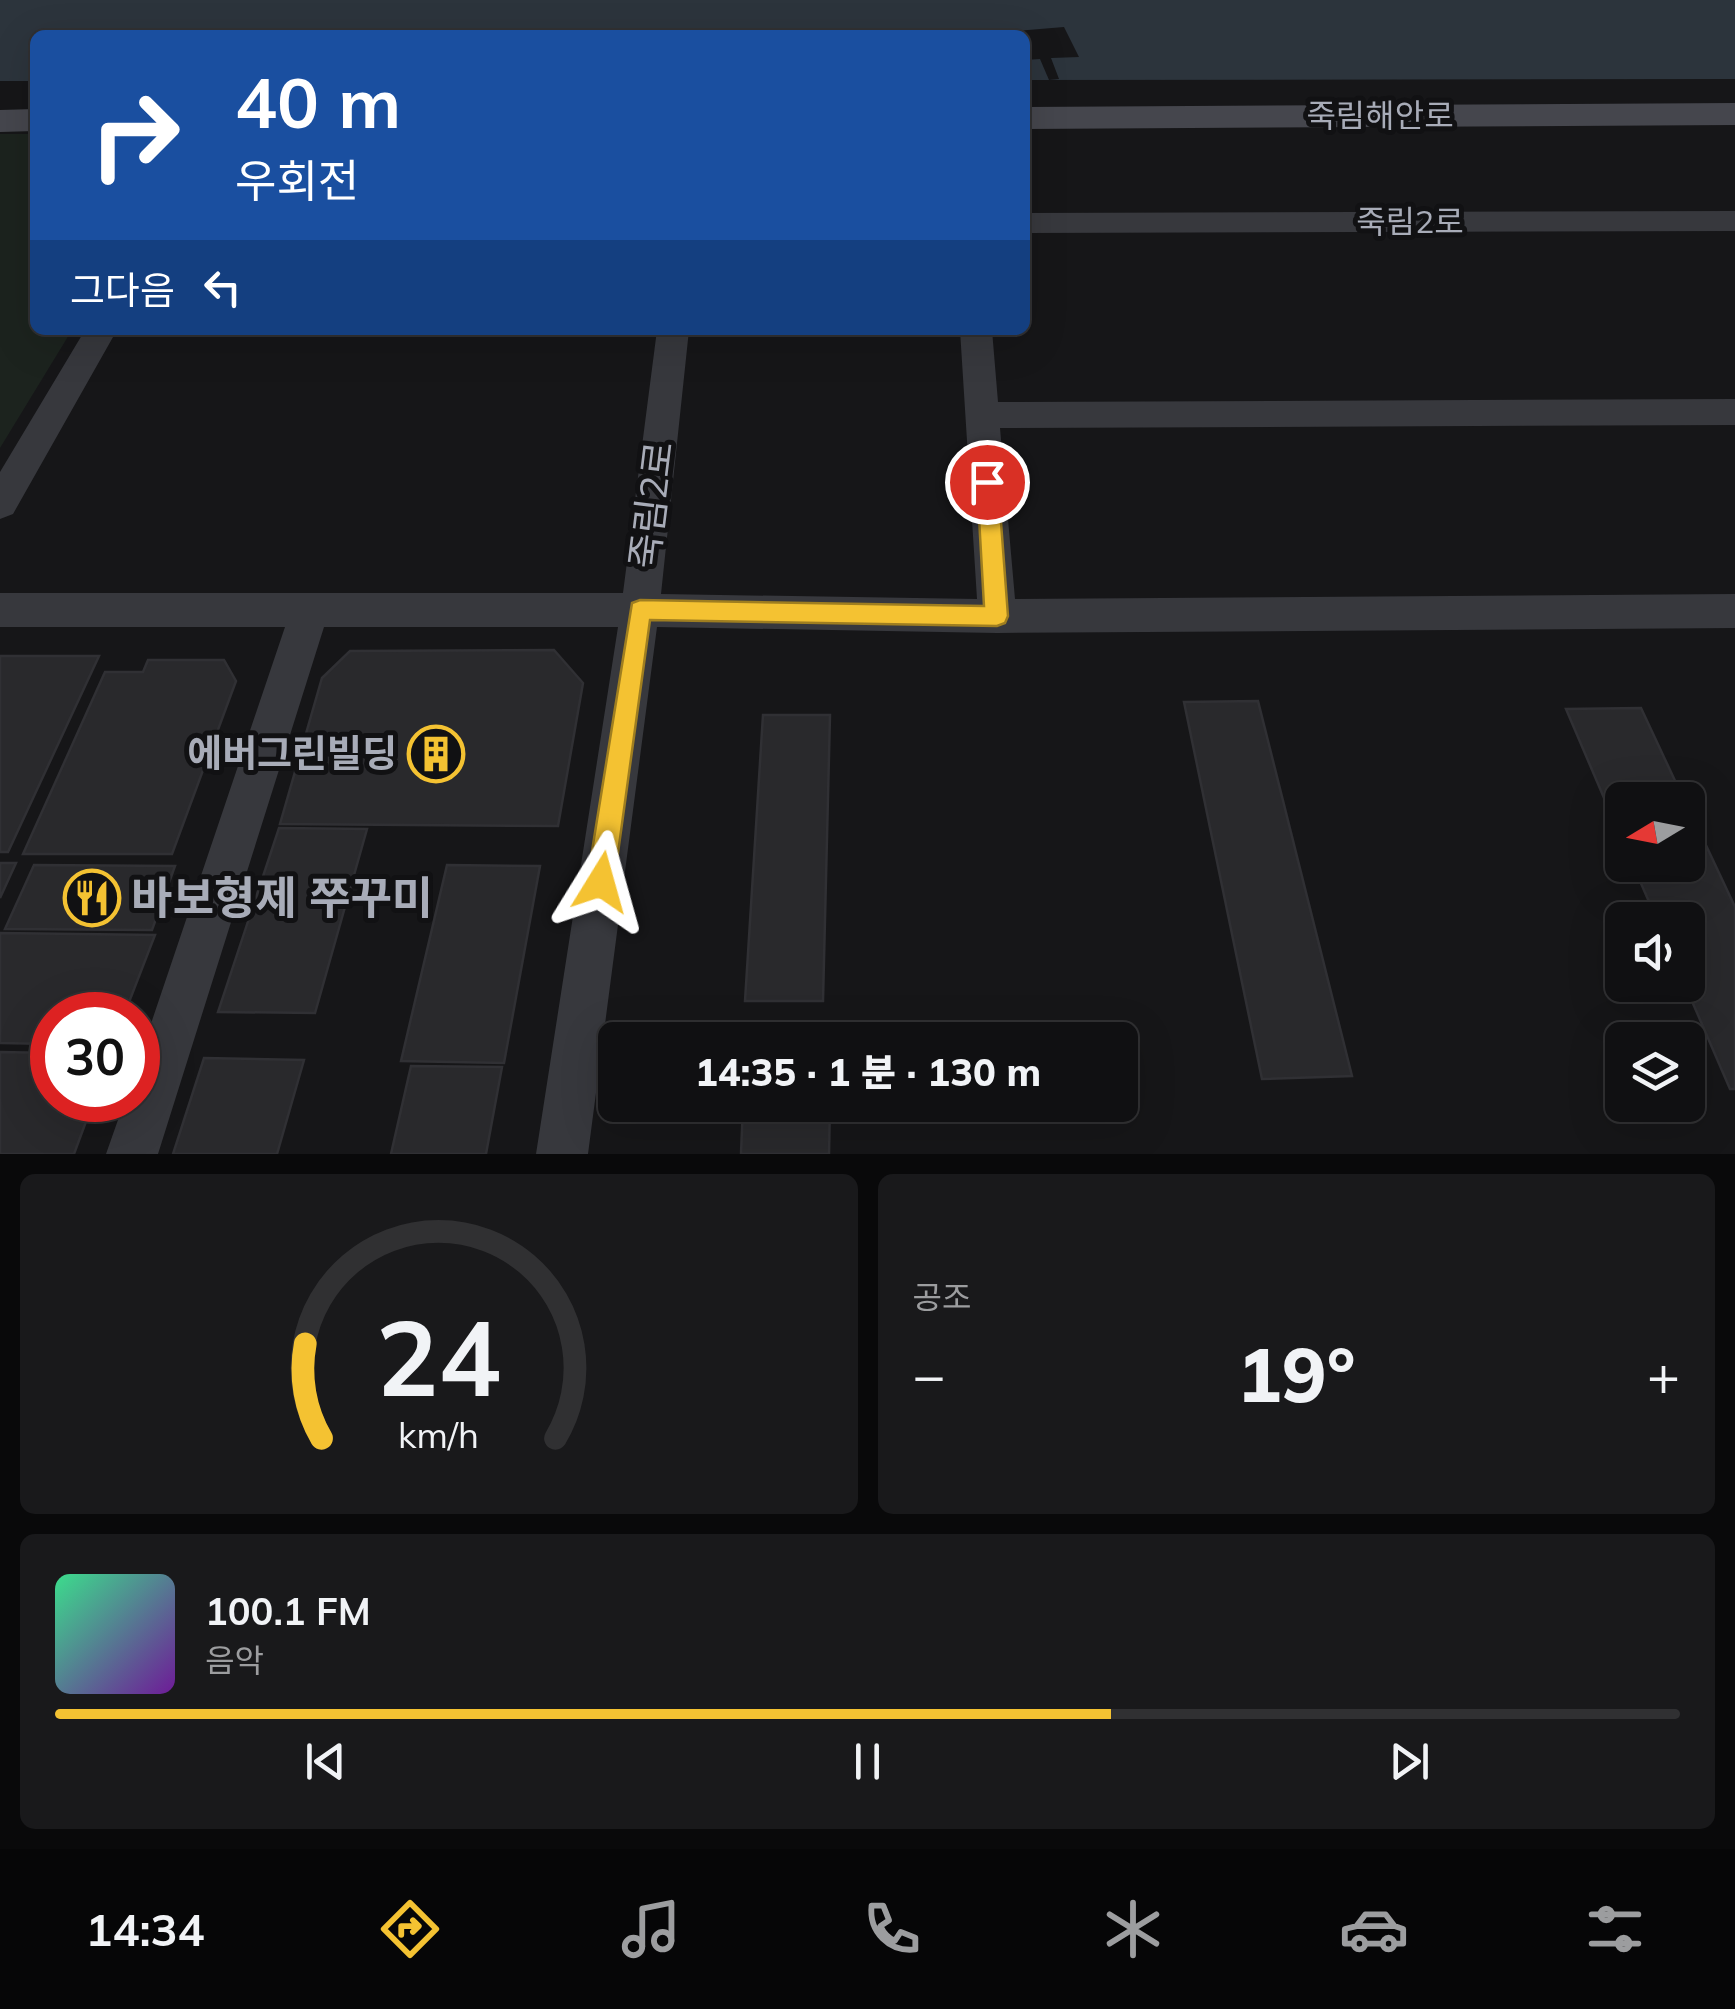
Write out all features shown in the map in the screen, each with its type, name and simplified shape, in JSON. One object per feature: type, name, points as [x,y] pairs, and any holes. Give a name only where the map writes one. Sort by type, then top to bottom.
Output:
[{"type":"street","name":"죽림해안로","points":[[1030,118],[1735,114]]},
{"type":"street","points":[[0,120],[30,120]]},
{"type":"street","name":"죽림2로","points":[[1030,224],[1735,221]]},
{"type":"street","points":[[0,504],[97,335]]},
{"type":"street","name":"죽림2로","points":[[562,1154],[640,610],[671,335]]},
{"type":"street","points":[[976,335],[997,616]]},
{"type":"street","points":[[982,415],[1735,412]]},
{"type":"street","points":[[132,1154],[310,609]]},
{"type":"street","points":[[0,610],[640,610],[997,616],[1735,611]]},
{"type":"shaded area","points":[[0,0],[1735,0],[1735,79],[1030,80],[1030,30],[30,30],[30,81],[0,81]]},
{"type":"shaded area","points":[[0,134],[30,134],[30,335],[69,335],[0,448]]},
{"type":"pier","points":[[1064,27],[1079,57],[1051,58],[1059,79],[1049,80],[1040,59],[1030,60],[1027,30]]},
{"type":"building","name":"에버그린빌딩","points":[[554,650],[583,683],[558,826],[280,824],[322,678],[350,651]]},
{"type":"building","points":[[0,656],[99,656],[8,852],[0,852]]},
{"type":"building","points":[[148,660],[224,660],[236,681],[172,854],[23,854],[105,672],[143,672]]},
{"type":"building","points":[[1258,701],[1352,1076],[1262,1079],[1184,702]]},
{"type":"building","points":[[1641,708],[1676,782],[1605,782],[1605,800],[1566,709]]},
{"type":"building","points":[[763,715],[830,715],[823,1001],[745,1001]]},
{"type":"building","points":[[279,828],[367,829],[315,1013],[218,1012]]},
{"type":"building","points":[[1705,843],[1735,907],[1735,1089],[1730,1089],[1705,1031],[1705,1022],[1701,1022],[1692,1002],[1705,1002],[1705,902],[1649,902],[1640,882],[1705,882]]},
{"type":"building","points":[[0,863],[16,863],[0,898]]},
{"type":"building","name":"바보형제 쭈꾸미","points":[[34,865],[175,866],[152,930],[5,929]]},
{"type":"building","points":[[447,865],[540,866],[504,1063],[401,1061]]},
{"type":"building","points":[[0,933],[155,935],[133,992],[30,992],[30,1044],[0,1043]]},
{"type":"building","points":[[0,1052],[30,1053],[30,1122],[86,1122],[74,1154],[0,1154]]},
{"type":"building","points":[[204,1058],[304,1060],[277,1154],[173,1154]]},
{"type":"building","points":[[411,1066],[502,1067],[486,1154],[391,1154]]},
{"type":"building","points":[[742,1122],[830,1122],[829,1154],[741,1154]]},
{"type":"place","name":"에버그린빌딩","points":[[436,754]]},
{"type":"place","name":"바보형제 쭈꾸미","points":[[92,898]]},
{"type":"route","points":[[601,882],[640,610],[997,616],[987,482]]}]
